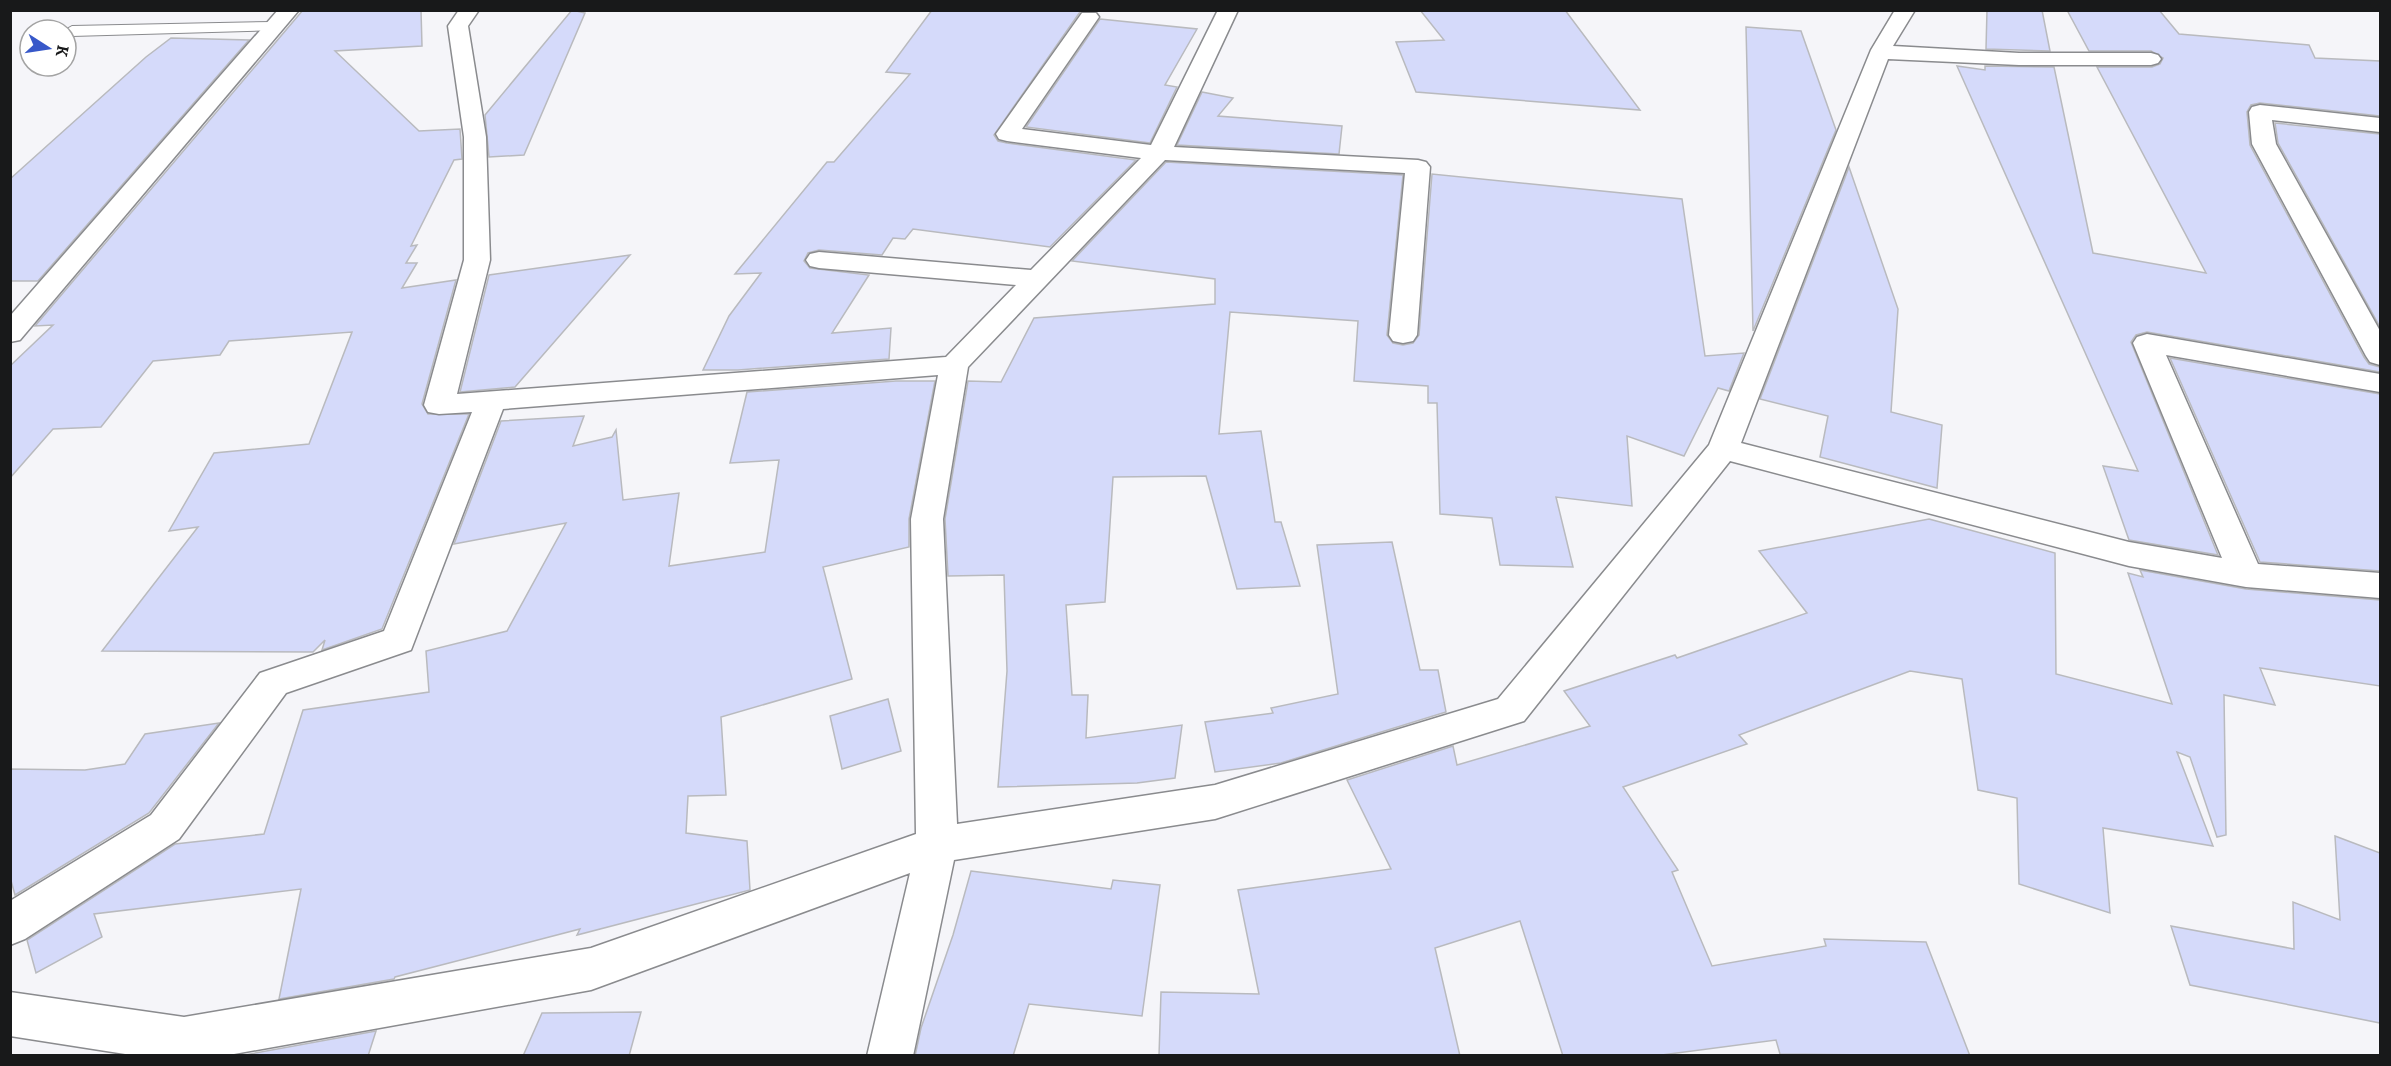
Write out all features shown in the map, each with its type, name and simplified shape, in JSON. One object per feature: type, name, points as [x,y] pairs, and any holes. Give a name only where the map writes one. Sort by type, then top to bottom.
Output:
[{"type":"street","points":[[469,10],[458,26],[475,137],[477,260],[439,405],[954,365]]},
{"type":"street","points":[[890,1056],[937,845],[927,519],[954,365],[1159,153],[1228,10]]},
{"type":"street","points":[[10,1014],[184,1040],[591,969],[937,845],[1215,802],[1511,710],[1723,450],[1881,51],[1905,10]]},
{"type":"street","points":[[1089,17],[1007,134],[1159,153],[1418,167],[1403,335]]},
{"type":"street","points":[[10,334],[280,19]]},
{"type":"street","points":[[1881,51],[2019,59],[2151,59]]},
{"type":"street","points":[[2380,125],[2260,112],[2264,144],[2380,356]]},
{"type":"street","points":[[819,261],[1038,279]]},
{"type":"street","points":[[2246,574],[2147,343],[2380,383]]},
{"type":"street","points":[[10,925],[165,827],[273,683],[398,640],[491,401]]},
{"type":"street","points":[[1723,450],[2128,554],[2246,574],[2380,586]]},
{"type":"lane","points":[[78,31],[280,19]]},
{"type":"building","points":[[303,10],[421,10],[422,46],[335,51],[419,131],[460,129],[462,159],[454,160],[411,246],[417,245],[406,263],[417,263],[402,288],[456,280],[422,404],[428,414],[469,414],[382,629],[322,650],[325,640],[313,652],[102,651],[198,527],[169,531],[214,453],[309,444],[352,332],[229,341],[220,355],[153,361],[101,427],[53,429],[10,478],[10,366],[53,325],[35,326]]},
{"type":"building","points":[[572,10],[585,13],[524,155],[489,157],[485,115]]},
{"type":"building","points":[[932,10],[1087,10],[1080,12],[994,135],[998,141],[1007,143],[1136,160],[1050,247],[913,229],[905,239],[893,238],[882,255],[819,250],[808,253],[804,261],[810,268],[869,275],[832,333],[891,328],[889,359],[738,370],[703,370],[729,316],[761,273],[735,274],[827,162],[834,162],[910,74],[886,72]]},
{"type":"building","points":[[1420,10],[1565,10],[1640,110],[1416,92],[1396,42],[1444,40]]},
{"type":"building","points":[[1987,10],[2042,10],[2050,51],[1986,49]]},
{"type":"building","points":[[2067,10],[2159,10],[2179,34],[2309,45],[2315,58],[2380,61],[2380,116],[2260,103],[2251,105],[2247,112],[2250,145],[2364,357],[2369,364],[2380,367],[2380,372],[2147,332],[2136,335],[2131,342],[2218,555],[2129,540],[2103,466],[2138,471],[1957,66],[1985,70],[1985,66],[2054,67],[2093,253],[2206,273],[2097,67],[2152,67],[2160,64],[2163,58],[2151,51],[2089,51]]},
{"type":"building","points":[[1100,19],[1197,29],[1165,85],[1177,87],[1150,143],[1026,127]]},
{"type":"building","points":[[1746,27],[1801,31],[1836,130],[1753,331]]},
{"type":"building","points":[[171,38],[249,40],[38,281],[10,281],[10,179],[146,57]]},
{"type":"building","points":[[1202,92],[1233,98],[1218,116],[1342,126],[1339,154],[1177,145]]},
{"type":"building","points":[[2275,123],[2380,134],[2380,327],[2278,143]]},
{"type":"building","points":[[1166,162],[1403,175],[1387,335],[1393,343],[1403,345],[1413,343],[1419,335],[1432,174],[1682,199],[1705,356],[1744,353],[1729,391],[1718,388],[1684,456],[1627,436],[1632,506],[1556,497],[1573,567],[1500,565],[1492,518],[1440,514],[1437,403],[1428,403],[1428,386],[1354,381],[1358,321],[1230,312],[1219,434],[1261,431],[1275,522],[1281,522],[1300,586],[1237,589],[1206,476],[1113,477],[1105,602],[1066,605],[1072,695],[1088,695],[1086,738],[1182,725],[1175,778],[1137,783],[998,787],[1007,671],[1004,575],[948,576],[945,519],[968,381],[1001,382],[1034,318],[1215,304],[1215,279],[1072,261]]},
{"type":"building","points":[[1849,167],[1898,309],[1891,412],[1942,425],[1937,488],[1820,457],[1828,416],[1760,399]]},
{"type":"building","points":[[630,255],[515,387],[460,392],[489,275]]},
{"type":"building","points":[[2170,358],[2380,394],[2380,571],[2260,562]]},
{"type":"building","points":[[896,381],[935,381],[909,519],[909,547],[823,567],[852,679],[721,717],[726,795],[688,796],[686,833],[747,841],[750,890],[577,935],[580,929],[394,979],[279,999],[301,889],[94,914],[102,937],[36,973],[27,940],[175,844],[264,834],[303,710],[429,692],[426,651],[507,631],[566,523],[454,544],[501,421],[584,416],[573,446],[612,437],[616,430],[623,500],[679,493],[669,566],[765,552],[779,460],[730,463],[747,392]]},
{"type":"building","points":[[1929,519],[2055,553],[2056,674],[2172,704],[2128,573],[2143,577],[2140,570],[2246,589],[2380,600],[2380,686],[2260,668],[2275,705],[2224,695],[2226,835],[2217,837],[2190,757],[2177,752],[2213,846],[2103,828],[2110,913],[2019,884],[2017,798],[1978,790],[1962,679],[1910,671],[1739,735],[1747,744],[1623,787],[1678,870],[1672,872],[1712,966],[1826,946],[1824,939],[1926,942],[1970,1056],[1780,1054],[1776,1040],[1654,1056],[1563,1056],[1520,921],[1435,948],[1460,1056],[1159,1056],[1161,992],[1259,994],[1238,890],[1391,869],[1347,780],[1453,746],[1457,765],[1590,726],[1564,691],[1675,655],[1677,658],[1807,613],[1759,551]]},
{"type":"building","points":[[1392,542],[1420,670],[1438,670],[1446,712],[1281,763],[1215,772],[1205,722],[1273,713],[1271,708],[1338,694],[1317,545]]},
{"type":"building","points":[[888,699],[901,751],[842,769],[830,716]]},
{"type":"building","points":[[219,723],[149,813],[15,895],[10,877],[10,769],[85,770],[125,764],[145,734]]},
{"type":"building","points":[[2335,836],[2380,853],[2380,1023],[2190,985],[2171,926],[2294,949],[2293,902],[2340,920]]},
{"type":"building","points":[[971,871],[1111,889],[1113,880],[1160,885],[1142,1016],[1029,1004],[1013,1056],[915,1056],[921,1028],[953,935]]},
{"type":"building","points":[[641,1012],[629,1056],[523,1056],[542,1013]]},
{"type":"building","points":[[376,1031],[368,1056],[239,1056]]}]
